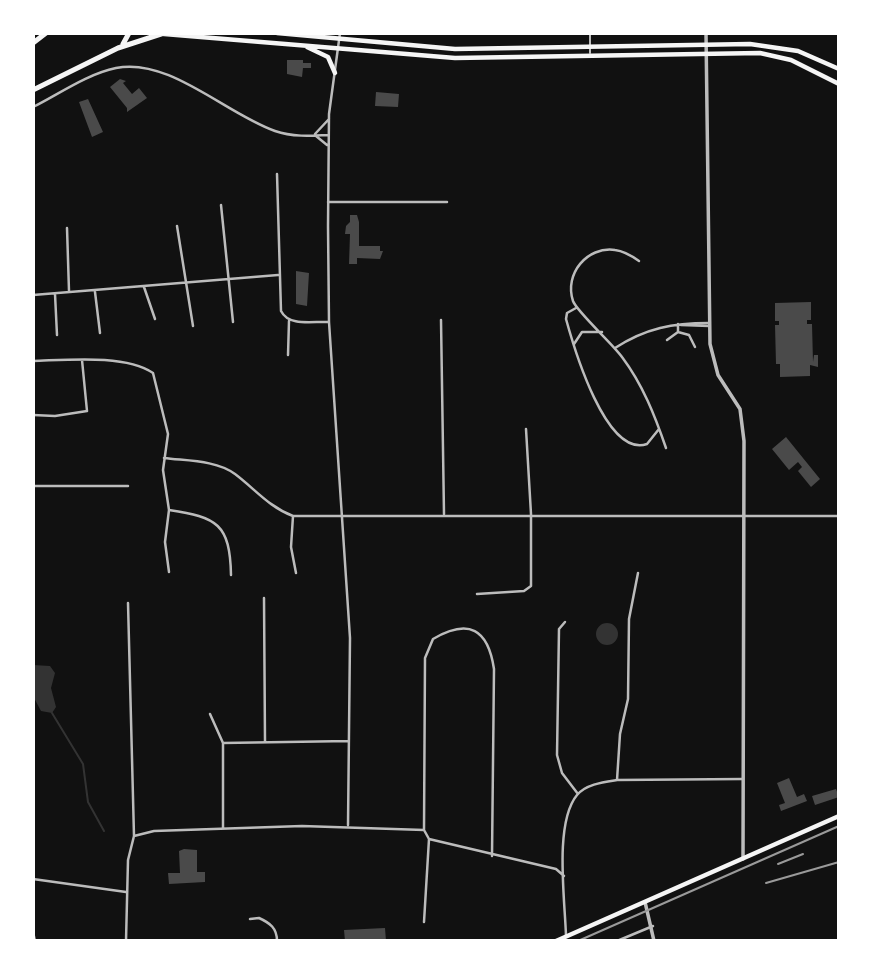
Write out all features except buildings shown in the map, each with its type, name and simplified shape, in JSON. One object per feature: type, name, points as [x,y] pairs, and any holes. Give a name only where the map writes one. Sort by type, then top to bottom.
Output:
[{"type":"highway","points":[[33,43],[46,33]]},
{"type":"highway","points":[[118,48],[129,33]]},
{"type":"highway","points":[[33,90],[118,48],[161,34]]},
{"type":"main road","points":[[152,33],[455,58],[706,53],[778,55],[839,84]]},
{"type":"main road","points":[[277,33],[455,49],[750,44],[798,51],[839,69]]},
{"type":"main road","points":[[303,45],[328,57],[335,73]]},
{"type":"main road","points":[[556,941],[839,816]]},
{"type":"street","points":[[341,33],[329,119],[328,202],[330,322],[350,638],[348,825]]},
{"type":"street","points":[[706,33],[709,325],[713,362],[740,409],[744,514],[743,859]]},
{"type":"street","points":[[33,107],[96,74],[132,66],[171,77],[276,132],[307,136],[328,135]]},
{"type":"street","points":[[307,136],[321,131],[329,119]]},
{"type":"street","points":[[316,136],[328,148]]},
{"type":"street","points":[[277,174],[278,275],[281,311],[289,321],[288,355]]},
{"type":"street","points":[[328,202],[447,202]]},
{"type":"street","points":[[221,205],[233,322]]},
{"type":"street","points":[[177,226],[193,326]]},
{"type":"street","points":[[67,228],[69,293]]},
{"type":"street","points":[[639,261],[617,250],[602,249],[586,256],[572,280],[571,292],[576,308],[602,332],[642,389],[666,448]]},
{"type":"street","points":[[33,295],[278,275]]},
{"type":"street","points":[[144,288],[155,319]]},
{"type":"street","points":[[95,292],[100,334]]},
{"type":"street","points":[[55,294],[57,335]]},
{"type":"street","points":[[576,308],[567,313],[566,319],[573,347],[594,397],[622,439],[631,446],[641,447],[652,441],[659,429]]},
{"type":"street","points":[[441,320],[444,514]]},
{"type":"street","points":[[289,321],[330,322]]},
{"type":"street","points":[[615,348],[646,330],[678,324],[709,325]]},
{"type":"street","points":[[678,324],[678,332]]},
{"type":"street","points":[[573,347],[582,332],[602,332]]},
{"type":"street","points":[[667,340],[678,332]]},
{"type":"street","points":[[678,332],[689,335],[695,347]]},
{"type":"street","points":[[33,415],[55,416],[87,411],[82,360]]},
{"type":"street","points":[[33,361],[82,360],[140,365],[153,373],[168,434],[163,470],[169,510],[165,542],[169,572]]},
{"type":"street","points":[[477,594],[524,592],[531,586],[531,514],[526,429]]},
{"type":"street","points":[[164,458],[218,466],[233,473],[276,510],[293,516],[839,516]]},
{"type":"street","points":[[33,486],[128,486]]},
{"type":"street","points":[[169,510],[201,515],[224,533],[230,544],[231,575]]},
{"type":"street","points":[[293,516],[290,547],[296,573]]},
{"type":"street","points":[[617,780],[620,734],[628,699],[629,619],[638,572]]},
{"type":"street","points":[[264,598],[265,741]]},
{"type":"street","points":[[126,941],[128,860],[134,836],[128,603]]},
{"type":"street","points":[[565,622],[559,629],[557,755],[562,773],[578,794]]},
{"type":"street","points":[[424,922],[429,839],[424,830],[425,658],[428,645],[433,639],[454,628],[466,627],[481,635],[489,647],[494,669],[492,856]]},
{"type":"street","points":[[210,714],[223,743],[223,828]]},
{"type":"street","points":[[223,743],[349,741]]},
{"type":"street","points":[[566,936],[566,821],[578,794],[601,782],[617,780],[743,779]]},
{"type":"street","points":[[134,836],[154,831],[348,825],[424,830]]},
{"type":"street","points":[[429,839],[556,869],[565,876]]},
{"type":"street","points":[[33,879],[126,892]]},
{"type":"street","points":[[645,901],[653,926],[654,941]]},
{"type":"street","points":[[250,919],[258,918],[272,925],[277,932],[277,941]]},
{"type":"street","points":[[617,941],[653,926]]},
{"type":"street","points":[[33,932],[35,941]]},
{"type":"lane","points":[[590,33],[590,55]]},
{"type":"shaded area","points":[[607,623],[615,626],[618,634],[615,642],[607,645],[599,642],[596,634],[599,626]]},
{"type":"shaded area","points":[[33,665],[50,666],[55,673],[51,688],[56,707],[52,713],[41,711],[33,696]]},
{"type":"waterway","points":[[52,713],[83,764],[88,802],[104,831]]},
{"type":"railway","points":[[578,941],[839,826]]},
{"type":"railway","points":[[778,864],[803,854]]},
{"type":"railway","points":[[766,883],[839,862]]}]
